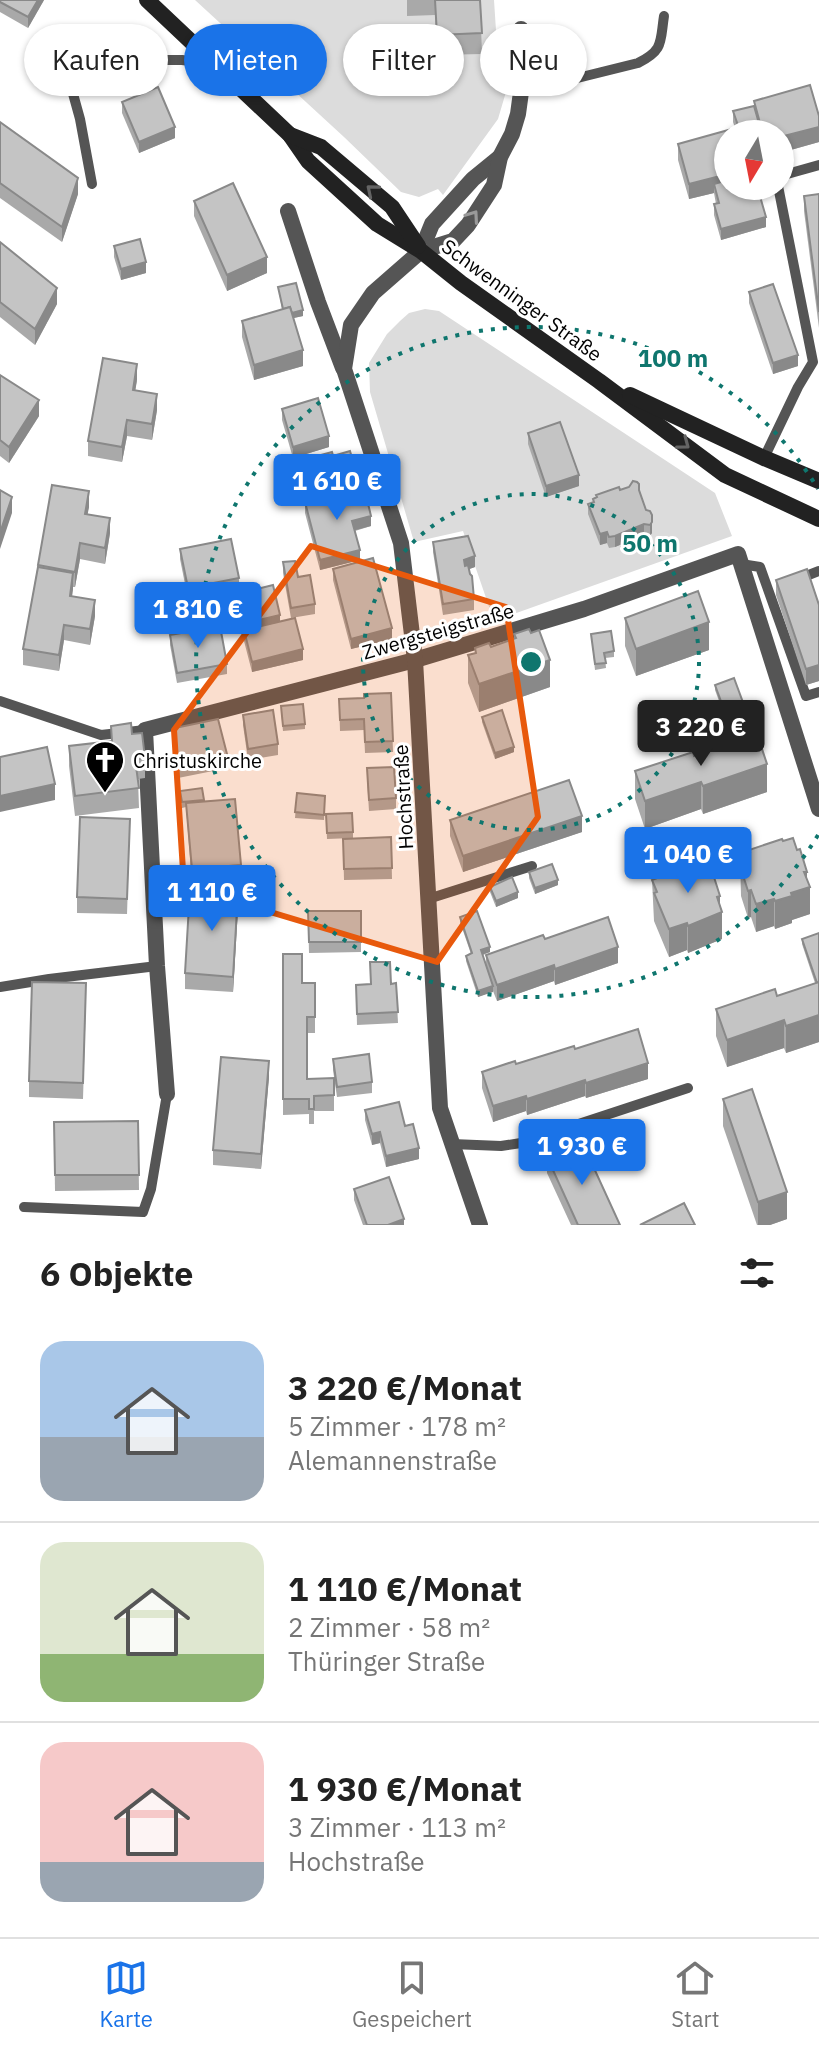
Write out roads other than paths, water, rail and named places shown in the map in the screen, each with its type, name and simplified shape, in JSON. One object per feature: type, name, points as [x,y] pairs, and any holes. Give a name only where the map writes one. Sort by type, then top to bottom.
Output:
[{"type":"main road","name":"Schwenninger Straße","points":[[147,0],[184,36]]},
{"type":"main road","name":"Schwenninger Straße","points":[[248,96],[290,135],[321,147],[392,207],[421,251],[461,283],[725,475],[819,519]]},
{"type":"main road","name":"Schwenninger Straße","points":[[599,381],[819,481]]},
{"type":"street","points":[[421,251],[453,241],[468,225],[494,185],[500,157],[512,134],[520,96]]},
{"type":"street","points":[[421,251],[432,224],[473,179],[500,157]]},
{"type":"street","name":"Hochstraße","points":[[288,211],[401,543],[415,660],[440,1108],[480,1225]]},
{"type":"street","name":"Hochstraße","points":[[344,369],[351,325],[373,293],[421,251]]},
{"type":"street","points":[[739,559],[819,809]]},
{"type":"street","name":"Zwergsteigstraße","points":[[145,730],[415,660],[739,559]]},
{"type":"street","points":[[145,730],[167,1094]]},
{"type":"lane","points":[[587,76],[650,57],[660,44],[664,16]]},
{"type":"lane","points":[[92,184],[80,119],[67,72],[82,35],[150,60],[184,60]]},
{"type":"lane","points":[[794,172],[819,165]]},
{"type":"lane","points":[[764,458],[813,362],[781,200]]},
{"type":"lane","points":[[739,559],[760,567],[806,696],[819,692]]},
{"type":"lane","points":[[769,592],[819,571]]},
{"type":"lane","points":[[0,701],[101,735],[145,730]]},
{"type":"lane","points":[[428,899],[532,866]]},
{"type":"lane","points":[[0,987],[157,966]]},
{"type":"lane","points":[[452,1144],[501,1146],[521,1143],[688,1088]]},
{"type":"lane","points":[[24,1207],[143,1212],[151,1189],[167,1094]]},
{"type":"place","name":"Christuskirche","points":[[105,794]]}]
